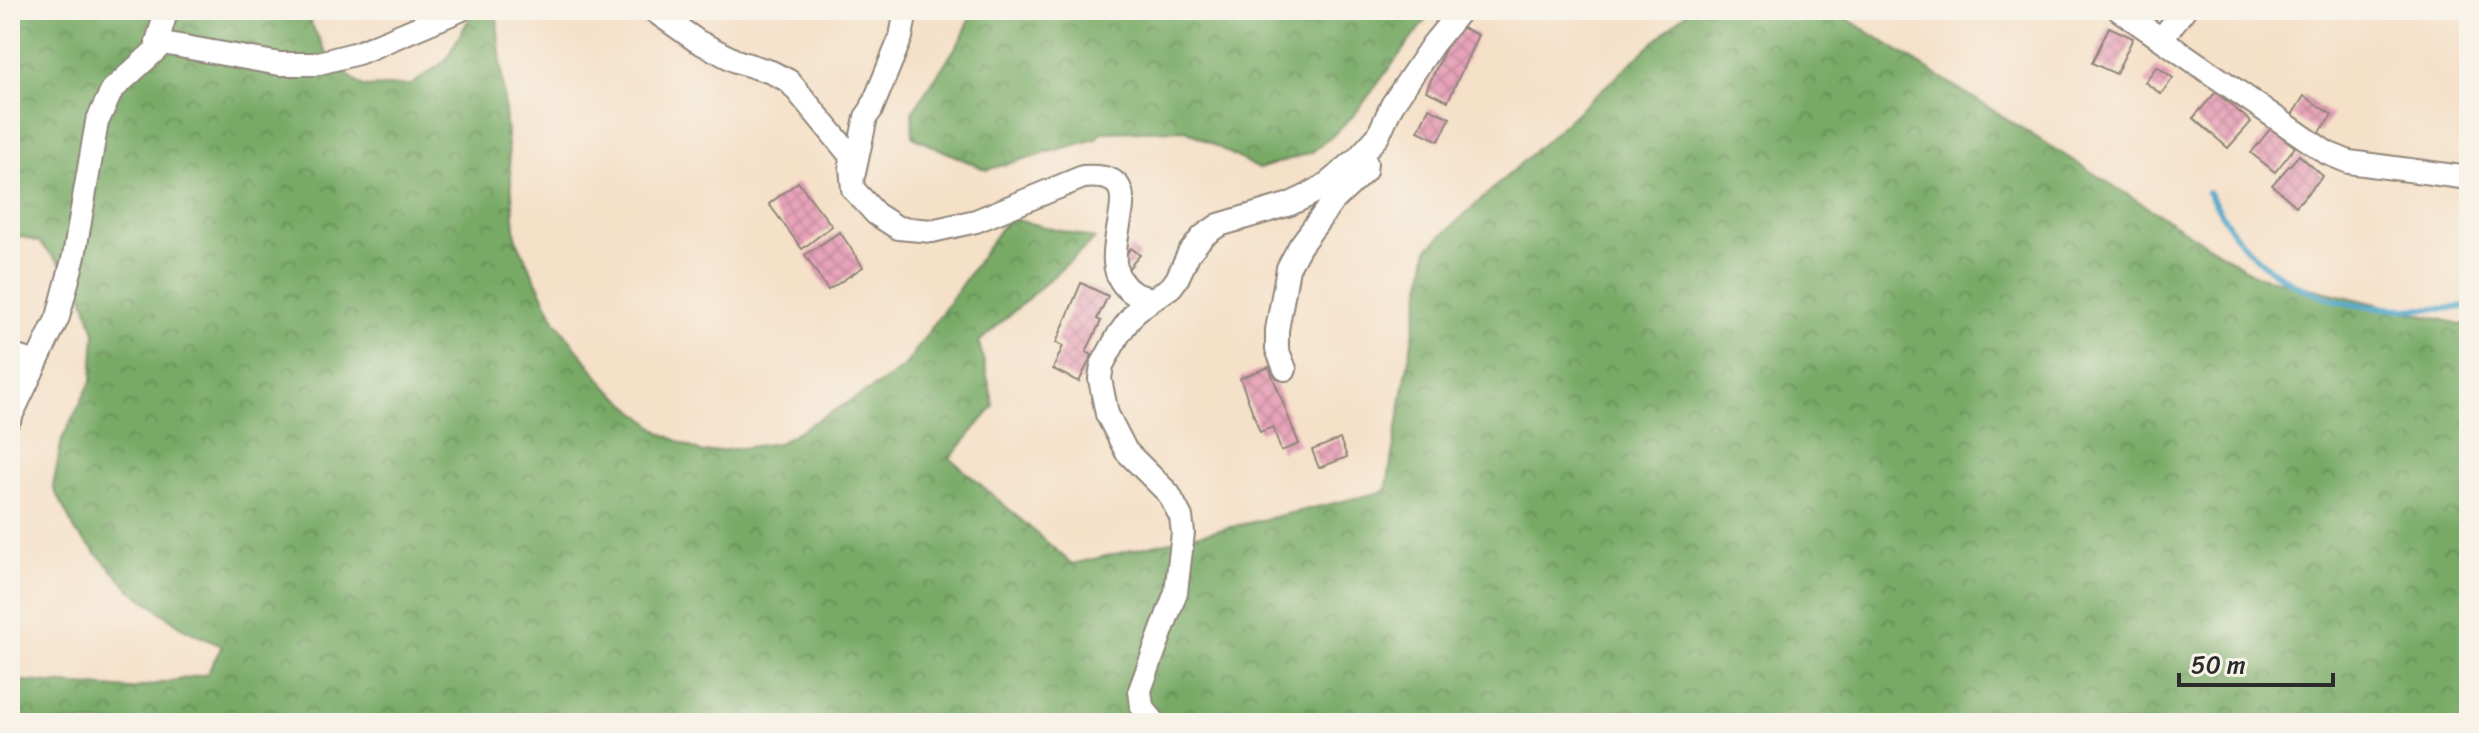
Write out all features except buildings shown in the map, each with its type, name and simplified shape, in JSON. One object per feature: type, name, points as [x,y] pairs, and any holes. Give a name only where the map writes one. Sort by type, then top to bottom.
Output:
[{"type":"street","points":[[10,418],[58,317],[74,256],[97,122],[112,90],[157,49],[164,19],[159,10]]},
{"type":"street","points":[[157,42],[280,64],[315,64],[358,53],[460,10]]},
{"type":"street","points":[[653,10],[697,41],[736,61],[789,81],[850,155],[853,189],[889,224],[909,230],[932,231],[976,221],[1083,177],[1102,175],[1123,191],[1114,248],[1120,280],[1133,293],[1151,299]]},
{"type":"street","points":[[853,182],[866,117],[901,37],[906,10]]},
{"type":"street","points":[[1155,723],[1142,707],[1140,690],[1176,592],[1183,533],[1181,517],[1169,494],[1126,451],[1107,414],[1100,379],[1102,365],[1136,311],[1171,287],[1195,245],[1219,225],[1307,196],[1327,184],[1362,154],[1378,136],[1392,105],[1433,44],[1461,10]]},
{"type":"street","points":[[2119,10],[2327,153],[2349,162],[2469,178]]},
{"type":"street","points":[[2162,38],[2184,10]]},
{"type":"street","points":[[1285,369],[1277,349],[1277,330],[1288,268],[1333,201],[1365,171],[1362,154]]},
{"type":"street","points":[[10,355],[36,363]]},
{"type":"green space","points":[[10,10],[304,10],[330,60],[363,87],[411,85],[445,61],[474,10],[485,10],[497,18],[516,239],[555,320],[606,386],[661,433],[703,453],[778,443],[904,367],[1008,218],[1095,239],[979,342],[994,406],[950,458],[1072,564],[1386,491],[1428,248],[1689,10],[1833,10],[2256,275],[2469,326],[2469,723],[10,723],[10,680],[131,689],[207,674],[222,646],[184,629],[131,590],[76,532],[53,487],[62,439],[92,380],[95,332],[78,282],[39,242],[10,233]]},
{"type":"green space","points":[[973,10],[1433,10],[1355,114],[1312,152],[1259,169],[1186,130],[1101,132],[1096,139],[986,170],[913,137],[912,112],[962,38]]},
{"type":"waterway","points":[[2208,192],[2237,237],[2265,266],[2291,283],[2318,295],[2376,307],[2469,307]]}]
